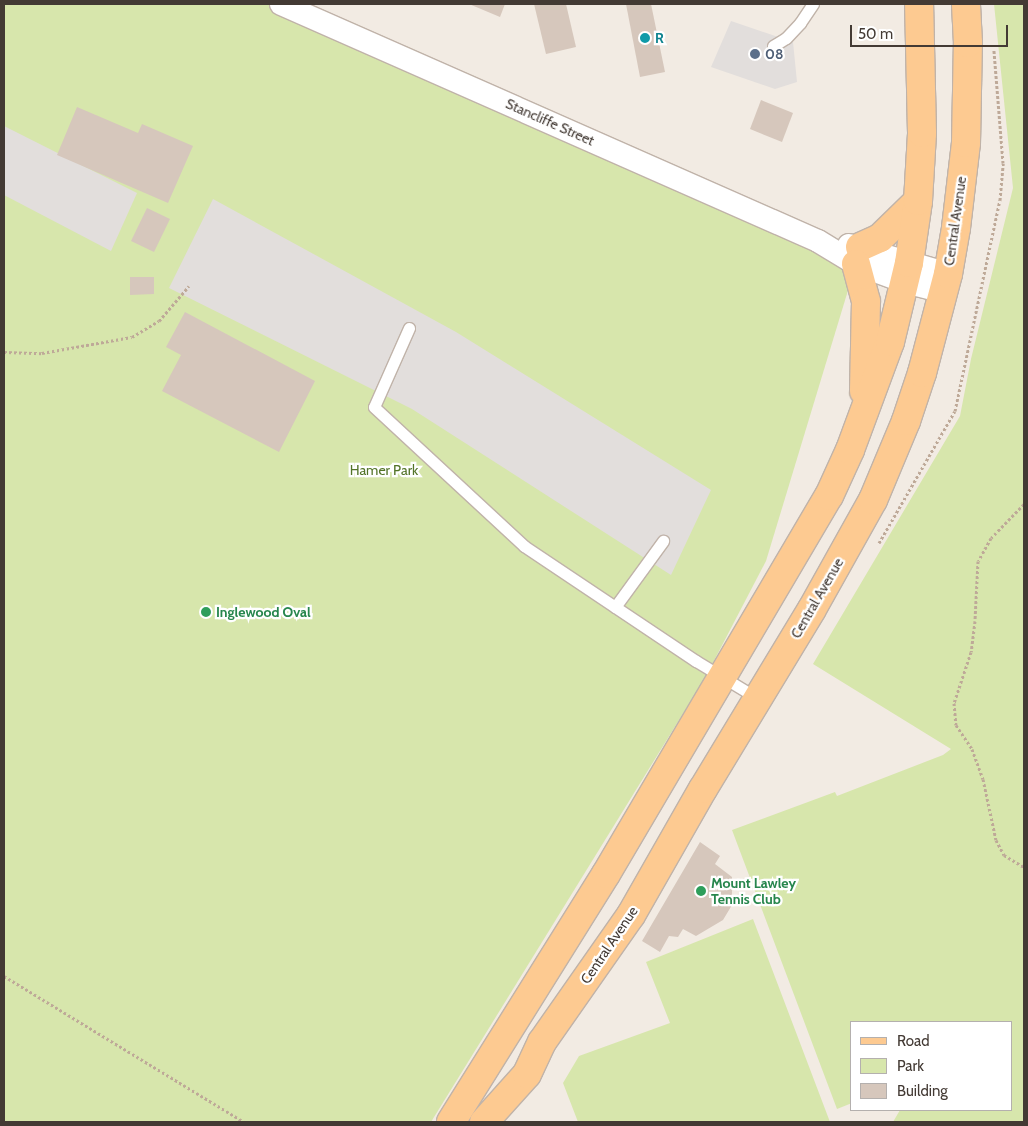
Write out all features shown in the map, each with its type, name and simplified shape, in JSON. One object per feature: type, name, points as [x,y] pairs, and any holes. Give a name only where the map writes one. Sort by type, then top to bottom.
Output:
[{"type":"main road","points":[[451,1122],[606,874],[650,795],[829,496],[864,413],[890,342],[907,273],[918,201],[922,133],[919,4]]},
{"type":"main road","name":"Central Avenue","points":[[484,1122],[526,1074],[542,1042],[631,916],[703,789],[812,609],[873,500],[906,421],[922,373],[946,283],[956,228],[966,143],[968,43],[966,4]]},
{"type":"main road","points":[[864,413],[866,302],[858,255],[880,238],[918,201]]},
{"type":"main road","points":[[650,795],[677,788],[703,789]]},
{"type":"street","name":"Stancliffe Street","points":[[281,4],[818,241],[907,273],[946,283]]},
{"type":"lane","points":[[773,46],[795,28],[813,4]]},
{"type":"lane","points":[[409,328],[374,407],[524,546],[721,676],[758,698]]},
{"type":"lane","points":[[615,607],[663,541]]},
{"type":"path","points":[[4,352],[42,353],[132,337],[159,321],[189,286]]},
{"type":"path","points":[[1024,504],[991,538],[978,561],[975,621],[971,652],[954,703],[956,726],[972,749],[983,779],[996,840],[1004,854],[1024,867]]},
{"type":"path","points":[[4,976],[244,1122]]},
{"type":"green space","name":"Hamer Park","points":[[4,4],[279,4],[856,264],[766,561],[705,678],[431,1122],[4,1122]]},
{"type":"green space","points":[[994,4],[1024,4],[1024,1122],[893,1122],[899,1111],[1013,1111],[1013,1021],[850,1021],[850,1104],[837,1109],[732,830],[835,792],[837,796],[943,755],[951,749],[813,664],[960,416],[971,359],[1013,188]]},
{"type":"green space","points":[[753,919],[830,1122],[578,1122],[563,1083],[579,1056],[670,1023],[646,962]]},
{"type":"shaded area","name":"08","points":[[731,21],[793,42],[797,82],[775,89],[711,67]]},
{"type":"shaded area","points":[[4,126],[137,193],[111,251],[4,195]]},
{"type":"shaded area","points":[[213,199],[456,332],[711,490],[671,575],[412,409],[169,288]]},
{"type":"building","points":[[469,4],[505,4],[500,17]]},
{"type":"building","points":[[534,4],[566,4],[576,47],[546,54]]},
{"type":"building","name":"R","points":[[626,4],[651,4],[665,72],[640,77]]},
{"type":"building","points":[[761,100],[793,113],[782,142],[750,129]]},
{"type":"building","points":[[77,107],[138,133],[142,124],[193,146],[168,203],[57,155]]},
{"type":"building","points":[[147,208],[170,219],[154,252],[131,241]]},
{"type":"building","points":[[130,277],[154,277],[154,294],[130,295]]},
{"type":"building","points":[[185,312],[315,381],[279,452],[162,391],[181,355],[166,347]]},
{"type":"building","name":"Mount Lawley Tennis Club","points":[[700,842],[720,856],[715,864],[732,877],[732,905],[723,920],[696,936],[683,929],[678,937],[669,936],[660,952],[642,941]]},
{"type":"place","name":"R","points":[[645,38]]},
{"type":"place","name":"08","points":[[755,54]]},
{"type":"place","name":"Inglewood Oval","points":[[206,612]]},
{"type":"place","name":"Mount Lawley Tennis Club","points":[[701,891]]}]
